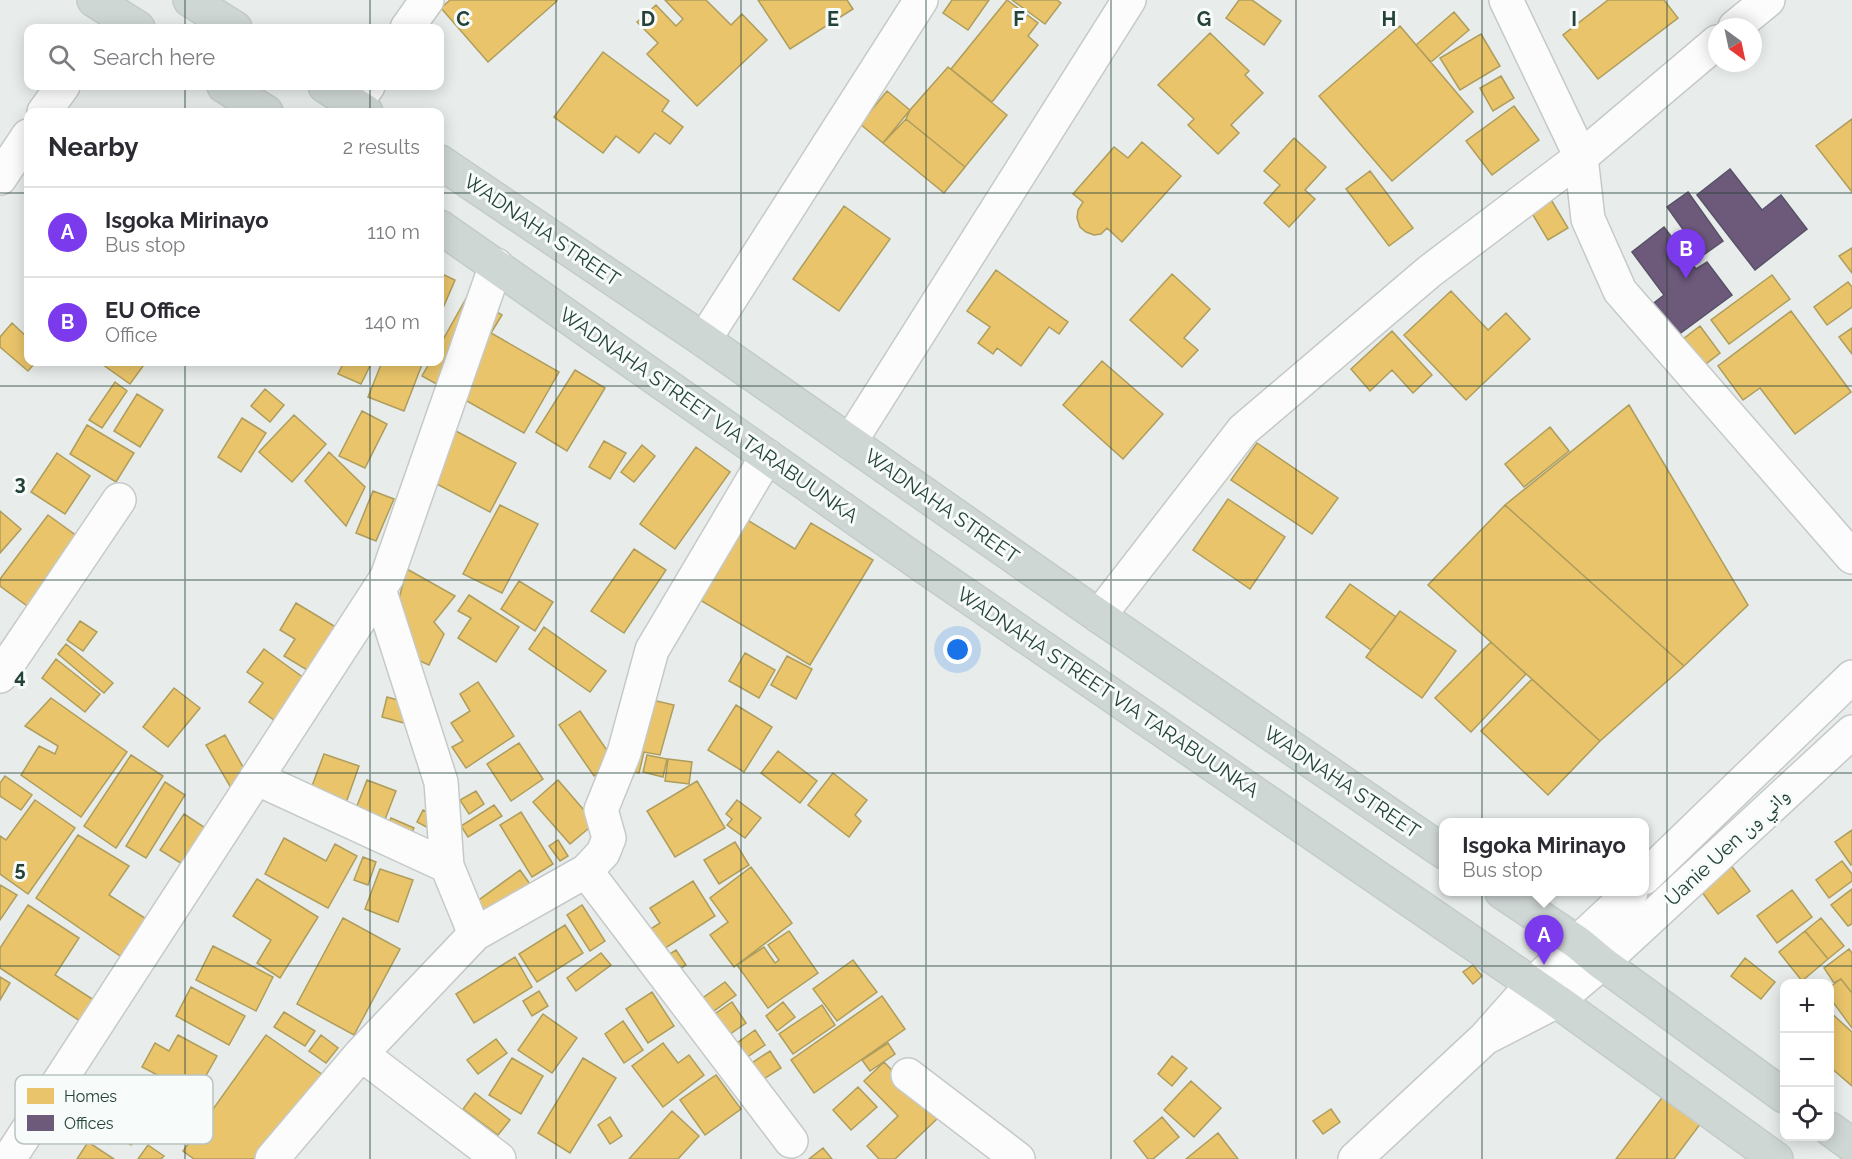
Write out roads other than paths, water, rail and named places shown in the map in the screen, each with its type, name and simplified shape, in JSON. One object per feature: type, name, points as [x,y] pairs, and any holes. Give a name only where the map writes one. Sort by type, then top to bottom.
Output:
[{"type":"main road","points":[[190,0],[229,24]]},
{"type":"main road","points":[[230,90],[260,108]]},
{"type":"main road","points":[[335,90],[363,101]]},
{"type":"main road","name":"WADNAHA STREET","points":[[444,165],[704,340],[1098,616],[1439,849]]},
{"type":"main road","name":"WADNAHA STREET VIA TARABUUNKA","points":[[444,230],[944,580],[1545,993],[1776,1159]]},
{"type":"main road","points":[[1509,896],[1780,1092]]},
{"type":"main road","points":[[1834,1132],[1852,1145]]},
{"type":"street","points":[[410,24],[427,0]]},
{"type":"street","points":[[704,340],[921,0]]},
{"type":"street","points":[[850,442],[1129,0]]},
{"type":"street","points":[[1506,0],[1581,157],[1588,219],[1620,291],[1852,557]]},
{"type":"street","points":[[1747,18],[1768,0]]},
{"type":"street","points":[[1098,616],[1243,430],[1431,271],[1581,157],[1708,50]]},
{"type":"street","points":[[47,108],[60,90]]},
{"type":"street","points":[[0,178],[24,142]]},
{"type":"street","points":[[63,1075],[387,577],[496,265]]},
{"type":"street","points":[[272,1159],[361,1054],[475,934],[586,871],[603,853],[609,838],[601,810],[624,753],[652,650],[767,456]]},
{"type":"street","points":[[0,676],[119,500]]},
{"type":"street","points":[[379,588],[441,782],[447,866],[475,934]]},
{"type":"street","name":"Uanie Uen واني ون","points":[[1649,873],[1852,677]]},
{"type":"street","name":"Uanie Uen واني ون","points":[[1590,953],[1852,732]]},
{"type":"street","points":[[256,778],[447,866]]},
{"type":"street","points":[[586,871],[790,1141]]},
{"type":"street","name":"Uanie Uen واني ون","points":[[1590,953],[1628,896]]},
{"type":"street","points":[[1355,1159],[1485,1038],[1545,993],[1590,953]]},
{"type":"street","points":[[361,1054],[499,1159]]},
{"type":"street","points":[[908,1075],[1018,1159]]},
{"type":"street","points":[[9,1159],[19,1144]]},
{"type":"place","name":"EU Office","points":[[1686,279]]},
{"type":"place","name":"Isgoka Mirinayo","points":[[1544,965]]}]
